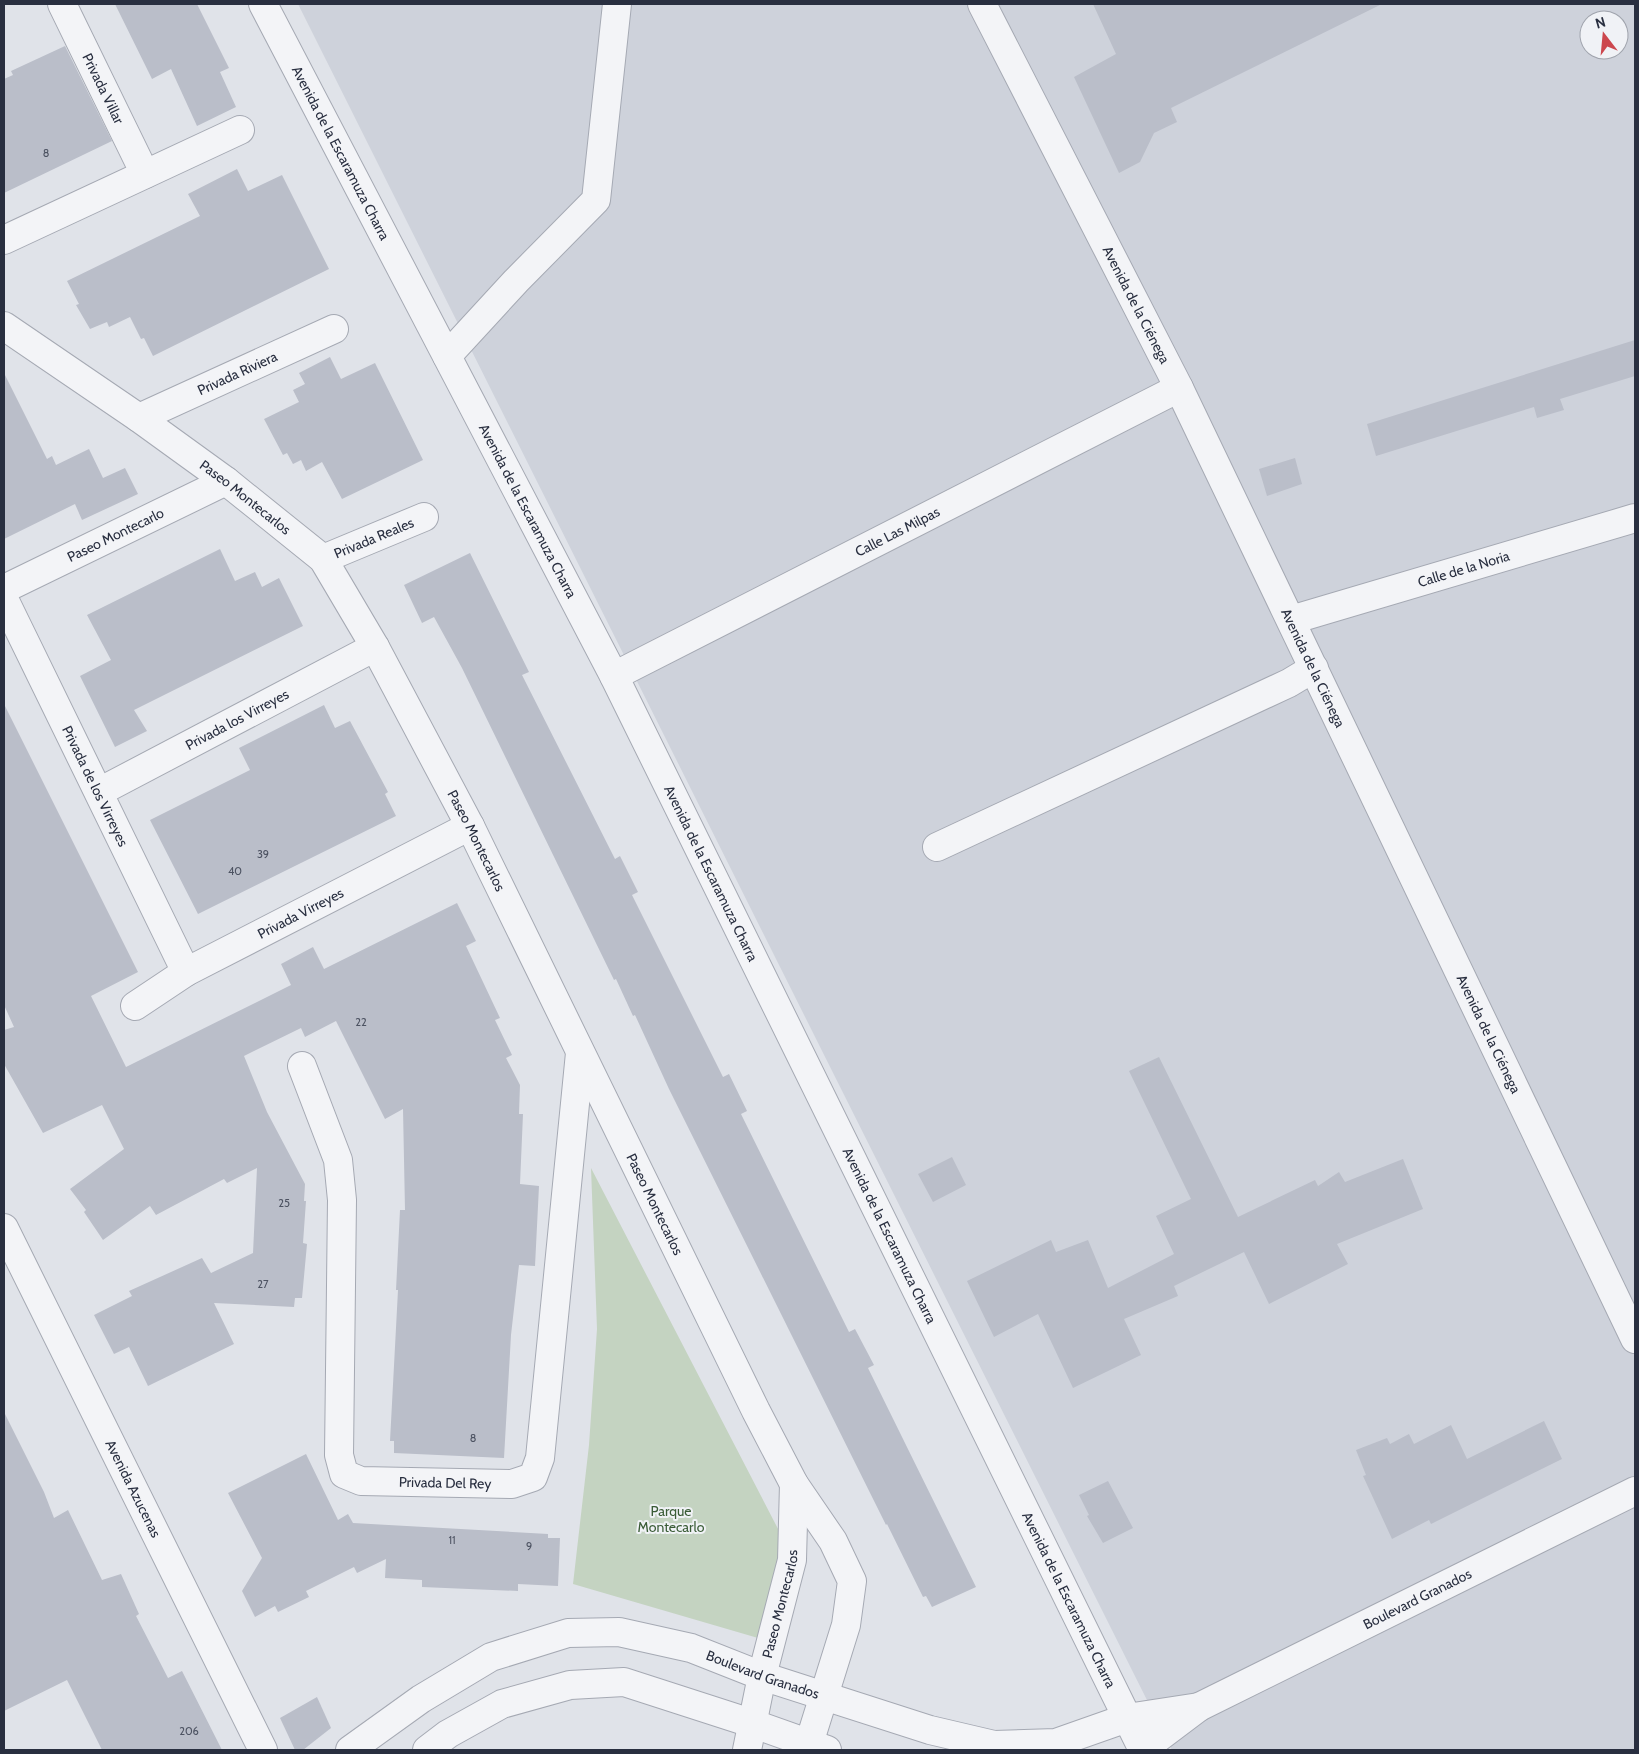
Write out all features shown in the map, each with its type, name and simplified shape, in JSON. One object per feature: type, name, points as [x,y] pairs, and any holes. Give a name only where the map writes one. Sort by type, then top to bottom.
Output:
[{"type":"street","name":"Privada Villar","points":[[62,4],[145,174]]},
{"type":"street","name":"Avenida de la Escaramuza Charra","points":[[263,4],[614,676],[1142,1750]]},
{"type":"street","points":[[447,356],[516,281],[596,200],[618,4]]},
{"type":"street","name":"Avenida de la Ciénega","points":[[982,4],[1180,388],[1635,1339]]},
{"type":"street","points":[[4,240],[240,130]]},
{"type":"street","name":"Privada Riviera","points":[[139,418],[334,329]]},
{"type":"street","name":"Paseo Montecarlos","points":[[10,339],[139,418],[226,481],[323,560],[376,648],[470,826],[580,1053],[794,1484],[833,1541],[852,1581],[846,1625],[825,1695],[814,1748]]},
{"type":"street","name":"Calle Las Milpas","points":[[614,676],[1180,388]]},
{"type":"street","name":"Paseo Montecarlo","points":[[4,589],[226,481]]},
{"type":"street","name":"Privada Reales","points":[[323,560],[424,517]]},
{"type":"street","name":"Calle de la Noria","points":[[1291,620],[1635,518]]},
{"type":"street","name":"Privada de los Virreyes","points":[[4,599],[186,972]]},
{"type":"street","name":"Privada los Virreyes","points":[[99,792],[376,648]]},
{"type":"street","points":[[937,847],[1289,683],[1314,668]]},
{"type":"street","name":"Privada Virreyes","points":[[135,1006],[186,972],[470,826]]},
{"type":"street","name":"Privada Del Rey","points":[[302,1066],[338,1160],[342,1200],[339,1455],[344,1474],[361,1481],[512,1484],[533,1477],[540,1458],[580,1053]]},
{"type":"street","name":"Avenida Azucenas","points":[[7,1241],[262,1750]]},
{"type":"street","name":"Paseo Montecarlos","points":[[747,1750],[762,1676],[792,1560],[794,1484]]},
{"type":"street","name":"Boulevard Granados","points":[[1142,1750],[1199,1707],[1635,1492]]},
{"type":"street","name":"Boulevard Granados","points":[[350,1750],[421,1699],[491,1658],[568,1633],[619,1632],[690,1648],[762,1676],[930,1730],[994,1745],[1056,1743],[1127,1718],[1199,1707]]},
{"type":"street","points":[[427,1750],[448,1734],[502,1704],[570,1686],[624,1682],[752,1723],[814,1748]]},
{"type":"shaded area","points":[[298,4],[1635,4],[1635,1750],[1172,1750]]},
{"type":"green space","name":"Parque Montecarlo","points":[[591,1168],[790,1552],[765,1640],[573,1584],[589,1445],[597,1329]]},
{"type":"building","points":[[115,4],[197,4],[229,68],[220,72],[236,107],[197,126],[171,69],[152,79]]},
{"type":"building","points":[[1093,4],[1382,4],[1171,108],[1177,122],[1154,133],[1140,162],[1119,173],[1074,77],[1116,54]]},
{"type":"building","points":[[65,46],[112,141],[4,193],[4,79],[13,75],[11,71]]},
{"type":"building","points":[[237,169],[248,191],[282,175],[329,269],[153,356],[144,338],[141,339],[130,317],[109,327],[107,322],[90,329],[76,305],[79,304],[67,281],[200,216],[188,194]]},
{"type":"building","points":[[1635,340],[1635,376],[1560,399],[1564,410],[1537,418],[1534,407],[1376,456],[1367,424]]},
{"type":"building","points":[[330,357],[341,379],[375,363],[423,460],[342,499],[322,462],[306,471],[301,460],[293,464],[287,453],[283,455],[264,419],[299,402],[293,390],[305,384],[299,373]]},
{"type":"building","points":[[4,373],[47,459],[52,456],[56,465],[89,449],[103,478],[125,468],[138,494],[82,520],[75,504],[4,539]]},
{"type":"building","points":[[1295,458],[1302,484],[1267,496],[1259,469]]},
{"type":"building","points":[[220,549],[235,581],[255,572],[262,587],[279,578],[303,626],[134,710],[147,731],[115,747],[80,676],[111,660],[87,615]]},
{"type":"building","points":[[470,553],[529,672],[522,675],[615,859],[620,856],[638,892],[632,895],[723,1077],[729,1074],[747,1111],[741,1114],[849,1332],[855,1329],[874,1365],[868,1368],[976,1587],[932,1607],[926,1596],[923,1597],[669,1089],[635,1015],[633,1016],[616,979],[614,980],[462,668],[434,617],[422,623],[404,585]]},
{"type":"building","points":[[4,704],[138,972],[91,996],[126,1067],[291,985],[281,964],[313,947],[324,969],[457,903],[476,941],[466,946],[500,1018],[495,1020],[512,1055],[506,1058],[520,1085],[519,1114],[523,1114],[520,1184],[539,1186],[535,1266],[519,1265],[511,1335],[504,1458],[394,1453],[394,1441],[390,1441],[398,1290],[396,1290],[400,1210],[405,1210],[403,1109],[385,1119],[336,1021],[305,1037],[301,1028],[244,1056],[267,1112],[305,1184],[304,1201],[306,1201],[303,1243],[307,1244],[302,1298],[295,1298],[294,1307],[214,1303],[234,1344],[148,1386],[129,1347],[114,1354],[94,1315],[132,1296],[129,1291],[202,1258],[211,1273],[253,1253],[257,1168],[227,1183],[224,1179],[156,1215],[150,1206],[103,1240],[84,1212],[86,1210],[70,1189],[124,1149],[102,1105],[43,1133],[4,1064],[4,1030],[14,1027],[4,1005]]},
{"type":"building","points":[[324,705],[335,728],[350,721],[388,792],[385,794],[396,816],[198,914],[150,820],[250,770],[239,748]]},
{"type":"building","points":[[1159,1057],[1238,1217],[1315,1180],[1318,1186],[1339,1172],[1345,1182],[1403,1159],[1423,1209],[1337,1244],[1348,1264],[1269,1304],[1244,1252],[1174,1286],[1178,1296],[1124,1319],[1141,1355],[1073,1388],[1038,1314],[994,1337],[967,1281],[1051,1240],[1056,1252],[1088,1240],[1108,1288],[1174,1254],[1156,1216],[1191,1199],[1129,1071]]},
{"type":"building","points":[[952,1157],[966,1185],[933,1202],[918,1174]]},
{"type":"building","points":[[4,1412],[44,1492],[54,1518],[68,1510],[102,1580],[121,1574],[139,1614],[136,1616],[168,1678],[182,1671],[222,1750],[102,1750],[67,1680],[4,1711]]},
{"type":"building","points":[[1544,1421],[1562,1459],[1431,1524],[1429,1520],[1392,1539],[1363,1476],[1366,1475],[1356,1450],[1387,1438],[1390,1444],[1409,1434],[1414,1444],[1451,1425],[1467,1459]]},
{"type":"building","points":[[306,1454],[338,1520],[348,1514],[353,1523],[548,1534],[548,1538],[560,1538],[558,1586],[518,1584],[518,1591],[422,1587],[422,1580],[385,1578],[386,1559],[357,1573],[354,1567],[306,1591],[309,1597],[278,1612],[275,1606],[255,1617],[242,1591],[262,1558],[228,1493]]},
{"type":"building","points":[[1108,1481],[1133,1528],[1103,1543],[1087,1516],[1089,1515],[1079,1495]]},
{"type":"building","points":[[317,1697],[331,1728],[303,1750],[295,1750],[280,1718]]}]
